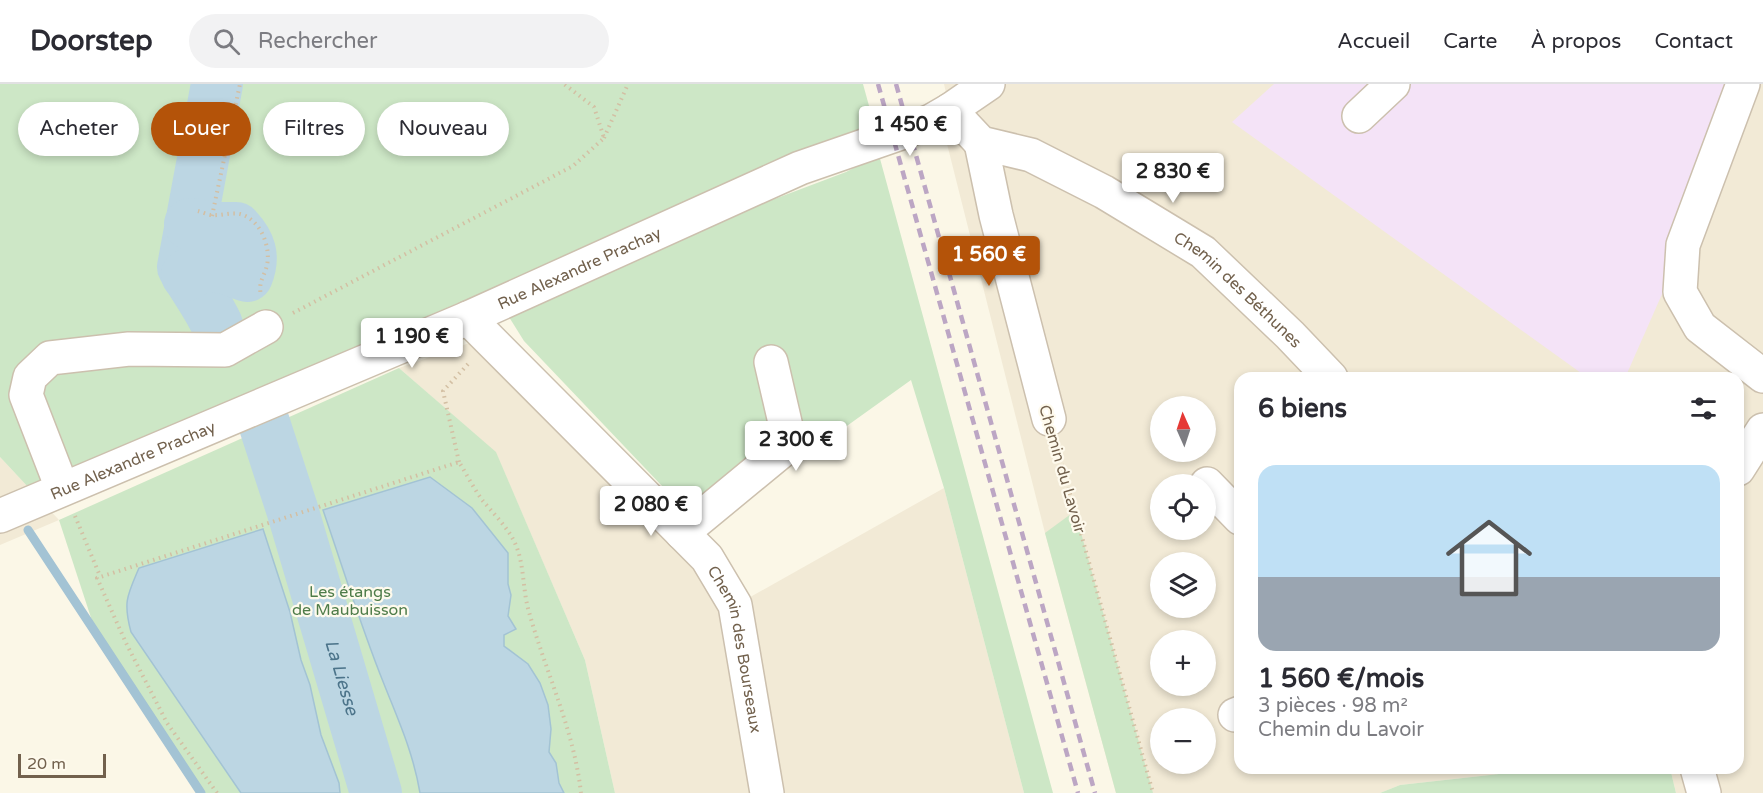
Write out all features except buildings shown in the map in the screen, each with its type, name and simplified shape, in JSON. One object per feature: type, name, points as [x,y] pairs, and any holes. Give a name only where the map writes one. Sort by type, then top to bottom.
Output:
[{"type":"street","name":"Rue Alexandre Prachay","points":[[0,516],[63,488],[479,329],[800,168],[901,133],[950,111],[988,84]]},
{"type":"street","points":[[1359,116],[1393,84]]},
{"type":"street","points":[[1743,84],[1683,245],[1680,292],[1700,327],[1763,376]]},
{"type":"street","points":[[950,111],[981,143]]},
{"type":"street","name":"Chemin des Béthunes","points":[[981,143],[1031,155],[1104,192],[1203,252],[1325,372]]},
{"type":"street","name":"Chemin du Lavoir","points":[[981,143],[996,215],[1049,419]]},
{"type":"street","points":[[63,488],[26,395],[30,377],[50,358],[129,349],[225,350],[266,327]]},
{"type":"street","name":"Chemin des Bourseaux","points":[[479,329],[707,558],[735,605],[767,793]]},
{"type":"street","points":[[682,533],[790,444],[771,362]]},
{"type":"street","points":[[1744,460],[1763,430]]},
{"type":"street","points":[[1216,493],[1234,512]]},
{"type":"street","points":[[1699,774],[1704,793]]},
{"type":"path","points":[[212,216],[240,84]]},
{"type":"path","points":[[564,84],[594,107],[604,138]]},
{"type":"path","points":[[198,211],[212,216],[240,214],[252,219],[259,227],[265,243],[267,264],[259,285],[266,327],[573,166],[604,138],[628,84]]},
{"type":"path","points":[[479,329],[443,391],[459,462],[481,498],[514,540],[523,573],[526,603],[531,622],[559,700],[578,765],[581,793]]},
{"type":"path","name":"Chemin du Lavoir","points":[[1049,419],[1153,793]]},
{"type":"path","points":[[217,793],[167,723],[97,578],[459,462]]},
{"type":"path","points":[[63,488],[100,576]]},
{"type":"shaded area","points":[[944,84],[1763,84],[1763,793],[1676,793],[1671,774],[1744,774],[1744,372],[1234,372],[1234,774],[1500,774],[1400,785],[1380,793],[1116,793],[1045,533],[944,132],[950,110]]},
{"type":"shaded area","points":[[1274,84],[1736,84],[1670,276],[1628,372],[1580,372],[1232,122]]},
{"type":"shaded area","points":[[472,342],[736,605],[944,488],[1024,793],[615,793],[585,660],[496,453],[399,368]]},
{"type":"shaded area","points":[[0,457],[59,520],[0,545]]},
{"type":"green space","points":[[0,84],[863,84],[874,124],[29,488],[0,457]]},
{"type":"green space","points":[[879,155],[1053,793],[1024,793],[944,488],[911,380],[703,529],[524,341],[509,317],[693,230],[846,172]]},
{"type":"green space","name":"Les étangs de Maubuisson","points":[[399,368],[496,452],[585,660],[615,793],[201,793],[96,633],[59,520]]},
{"type":"green space","points":[[1075,511],[1153,793],[1116,793],[1045,533]]},
{"type":"green space","points":[[1500,774],[1671,774],[1676,793],[1380,793],[1400,785]]},
{"type":"water","points":[[430,477],[472,508],[508,553],[508,584],[511,595],[508,616],[516,629],[504,635],[504,646],[528,664],[540,683],[548,705],[551,729],[549,752],[556,763],[559,783],[564,793],[420,793],[405,737],[368,641],[323,510]]},
{"type":"water","points":[[263,529],[290,612],[321,735],[339,783],[340,793],[241,793],[131,632],[127,599],[139,568]]},
{"type":"waterway","name":"La Liesse","points":[[217,84],[183,267],[217,325]]},
{"type":"waterway","name":"La Liesse","points":[[187,275],[205,265],[224,268],[247,276],[251,262],[248,245],[236,228],[215,228],[190,224]]},
{"type":"waterway","name":"La Liesse","points":[[264,423],[292,509],[376,793]]},
{"type":"waterway","points":[[28,530],[201,793]]},
{"type":"railway","points":[[878,84],[1078,793]]},
{"type":"railway","points":[[896,84],[1095,793]]}]
